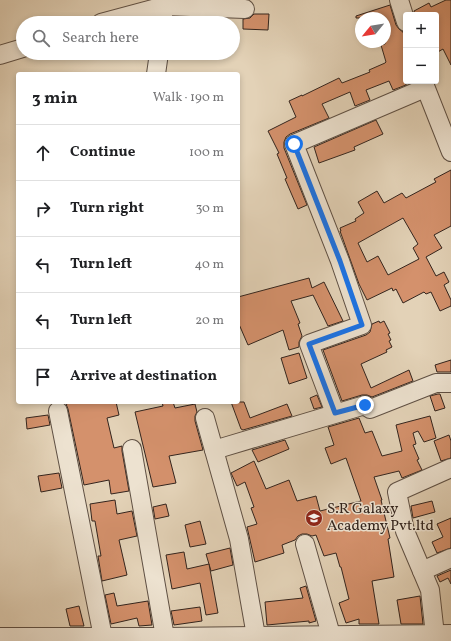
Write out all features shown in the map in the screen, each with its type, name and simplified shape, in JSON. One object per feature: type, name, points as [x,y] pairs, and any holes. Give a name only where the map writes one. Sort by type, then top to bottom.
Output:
[{"type":"street","points":[[399,0],[403,13]]},
{"type":"street","points":[[135,16],[164,10],[245,8]]},
{"type":"street","points":[[0,55],[16,50]]},
{"type":"street","points":[[156,72],[158,60]]},
{"type":"street","points":[[335,413],[309,344],[362,325],[340,261],[294,144],[424,85],[451,152]]},
{"type":"street","points":[[214,450],[365,405],[370,409],[436,384],[451,383]]},
{"type":"street","points":[[58,411],[103,637]]},
{"type":"street","points":[[205,418],[240,539],[256,636]]},
{"type":"street","points":[[132,449],[161,638]]},
{"type":"street","points":[[0,637],[103,637],[131,639],[256,636],[296,639],[331,636],[443,634],[430,590],[405,531],[397,492],[451,468]]},
{"type":"street","points":[[305,544],[331,636]]},
{"type":"street","points":[[422,571],[451,558]]},
{"type":"building","points":[[446,0],[451,0],[451,65],[443,49],[439,51],[439,12],[414,12],[429,3],[431,7]]},
{"type":"building","points":[[390,5],[396,25],[403,32],[403,84],[406,85],[393,90],[389,81],[366,90],[370,100],[355,106],[350,92],[322,104],[329,118],[286,137],[284,148],[307,205],[298,209],[285,179],[287,178],[277,154],[279,153],[268,131],[296,117],[289,101],[339,78],[342,83],[370,72],[369,70],[386,62],[382,48],[391,48],[391,12],[368,12]]},
{"type":"building","points":[[254,14],[269,14],[268,30],[243,29],[243,19],[250,18]]},
{"type":"building","points":[[376,120],[383,134],[354,147],[355,150],[319,163],[314,147]]},
{"type":"building","points":[[451,170],[451,226],[434,235],[442,248],[426,257],[436,276],[444,272],[449,282],[444,285],[451,300],[451,306],[440,311],[431,292],[426,294],[424,292],[403,303],[396,289],[393,291],[392,288],[367,300],[359,284],[340,228],[356,221],[355,219],[364,213],[358,202],[377,191],[384,203],[402,193],[406,198],[436,182],[434,179]],"holes":[[[403,218],[418,244],[413,248],[419,259],[388,275],[378,256],[367,262],[358,243]]]},
{"type":"building","points":[[309,278],[312,288],[324,282],[343,321],[328,326],[313,295],[291,301],[300,323],[298,324],[302,336],[299,342],[299,347],[289,350],[283,330],[248,345],[240,327],[240,296]]},
{"type":"building","points":[[379,321],[380,323],[384,321],[390,333],[388,334],[391,340],[389,341],[392,347],[386,350],[387,352],[361,364],[371,388],[409,370],[413,381],[372,397],[362,395],[342,401],[323,350],[366,335],[370,332],[372,324]]},
{"type":"building","points":[[299,353],[307,378],[289,384],[281,358]]},
{"type":"building","points":[[451,360],[451,372],[437,372],[435,365]]},
{"type":"building","points":[[440,394],[445,408],[435,411],[430,396]]},
{"type":"building","points":[[317,395],[322,407],[314,409],[310,398]]},
{"type":"building","points":[[240,402],[244,402],[250,418],[287,404],[292,416],[243,430],[241,429],[232,404],[240,404]]},
{"type":"building","points":[[66,404],[116,404],[119,415],[107,418],[114,448],[122,446],[129,491],[111,494],[109,480],[84,485]]},
{"type":"building","points":[[162,404],[174,404],[175,408],[195,404],[197,412],[195,421],[203,450],[169,456],[176,483],[153,487],[135,412],[163,406]]},
{"type":"building","points":[[48,415],[50,425],[27,429],[26,418]]},
{"type":"building","points":[[430,416],[436,438],[424,442],[418,431],[413,433],[416,444],[413,445],[419,459],[417,460],[422,470],[402,478],[399,471],[374,477],[382,500],[390,538],[388,539],[394,577],[372,581],[379,624],[359,624],[359,619],[346,623],[339,603],[349,599],[341,567],[336,553],[324,556],[316,535],[312,536],[302,534],[295,540],[282,545],[284,553],[255,562],[247,527],[257,524],[251,508],[254,507],[245,482],[237,486],[231,473],[254,461],[266,489],[289,480],[297,501],[316,496],[320,511],[361,501],[346,458],[331,464],[325,448],[334,445],[328,427],[359,418],[365,433],[372,431],[382,456],[402,451],[396,425]]},
{"type":"building","points":[[449,435],[451,441],[451,458],[441,461],[434,441]]},
{"type":"building","points":[[285,440],[289,449],[258,462],[252,450]]},
{"type":"building","points":[[59,473],[62,488],[41,492],[38,476]]},
{"type":"building","points":[[115,500],[117,514],[132,511],[137,536],[119,540],[127,575],[102,581],[98,556],[101,556],[95,521],[92,521],[90,504]]},
{"type":"building","points":[[432,501],[435,512],[413,518],[411,506]]},
{"type":"building","points":[[166,504],[169,516],[155,519],[153,507]]},
{"type":"building","points":[[451,518],[451,548],[437,553],[432,542],[443,537],[437,524]]},
{"type":"building","points":[[200,521],[206,544],[190,547],[185,525]]},
{"type":"building","points":[[230,548],[233,565],[211,571],[206,554]]},
{"type":"building","points":[[184,552],[187,569],[209,564],[218,613],[206,615],[200,583],[172,589],[166,555]]},
{"type":"building","points":[[451,570],[451,584],[448,578],[440,582],[437,576]]},
{"type":"building","points":[[306,586],[316,621],[309,623],[309,621],[267,625],[265,602],[303,598],[300,588]]},
{"type":"building","points":[[114,593],[117,606],[148,601],[152,625],[139,626],[137,618],[111,624],[105,595]]},
{"type":"building","points":[[420,596],[423,624],[401,624],[397,600]]},
{"type":"building","points":[[79,606],[84,626],[70,626],[66,609]]},
{"type":"building","points":[[200,607],[202,621],[174,625],[171,611]]},
{"type":"place","name":"S.R Galaxy Academy Pvt.ltd","points":[[314,518]]},
{"type":"route","points":[[294,144],[340,261],[362,325],[309,344],[335,413],[365,405]]}]
